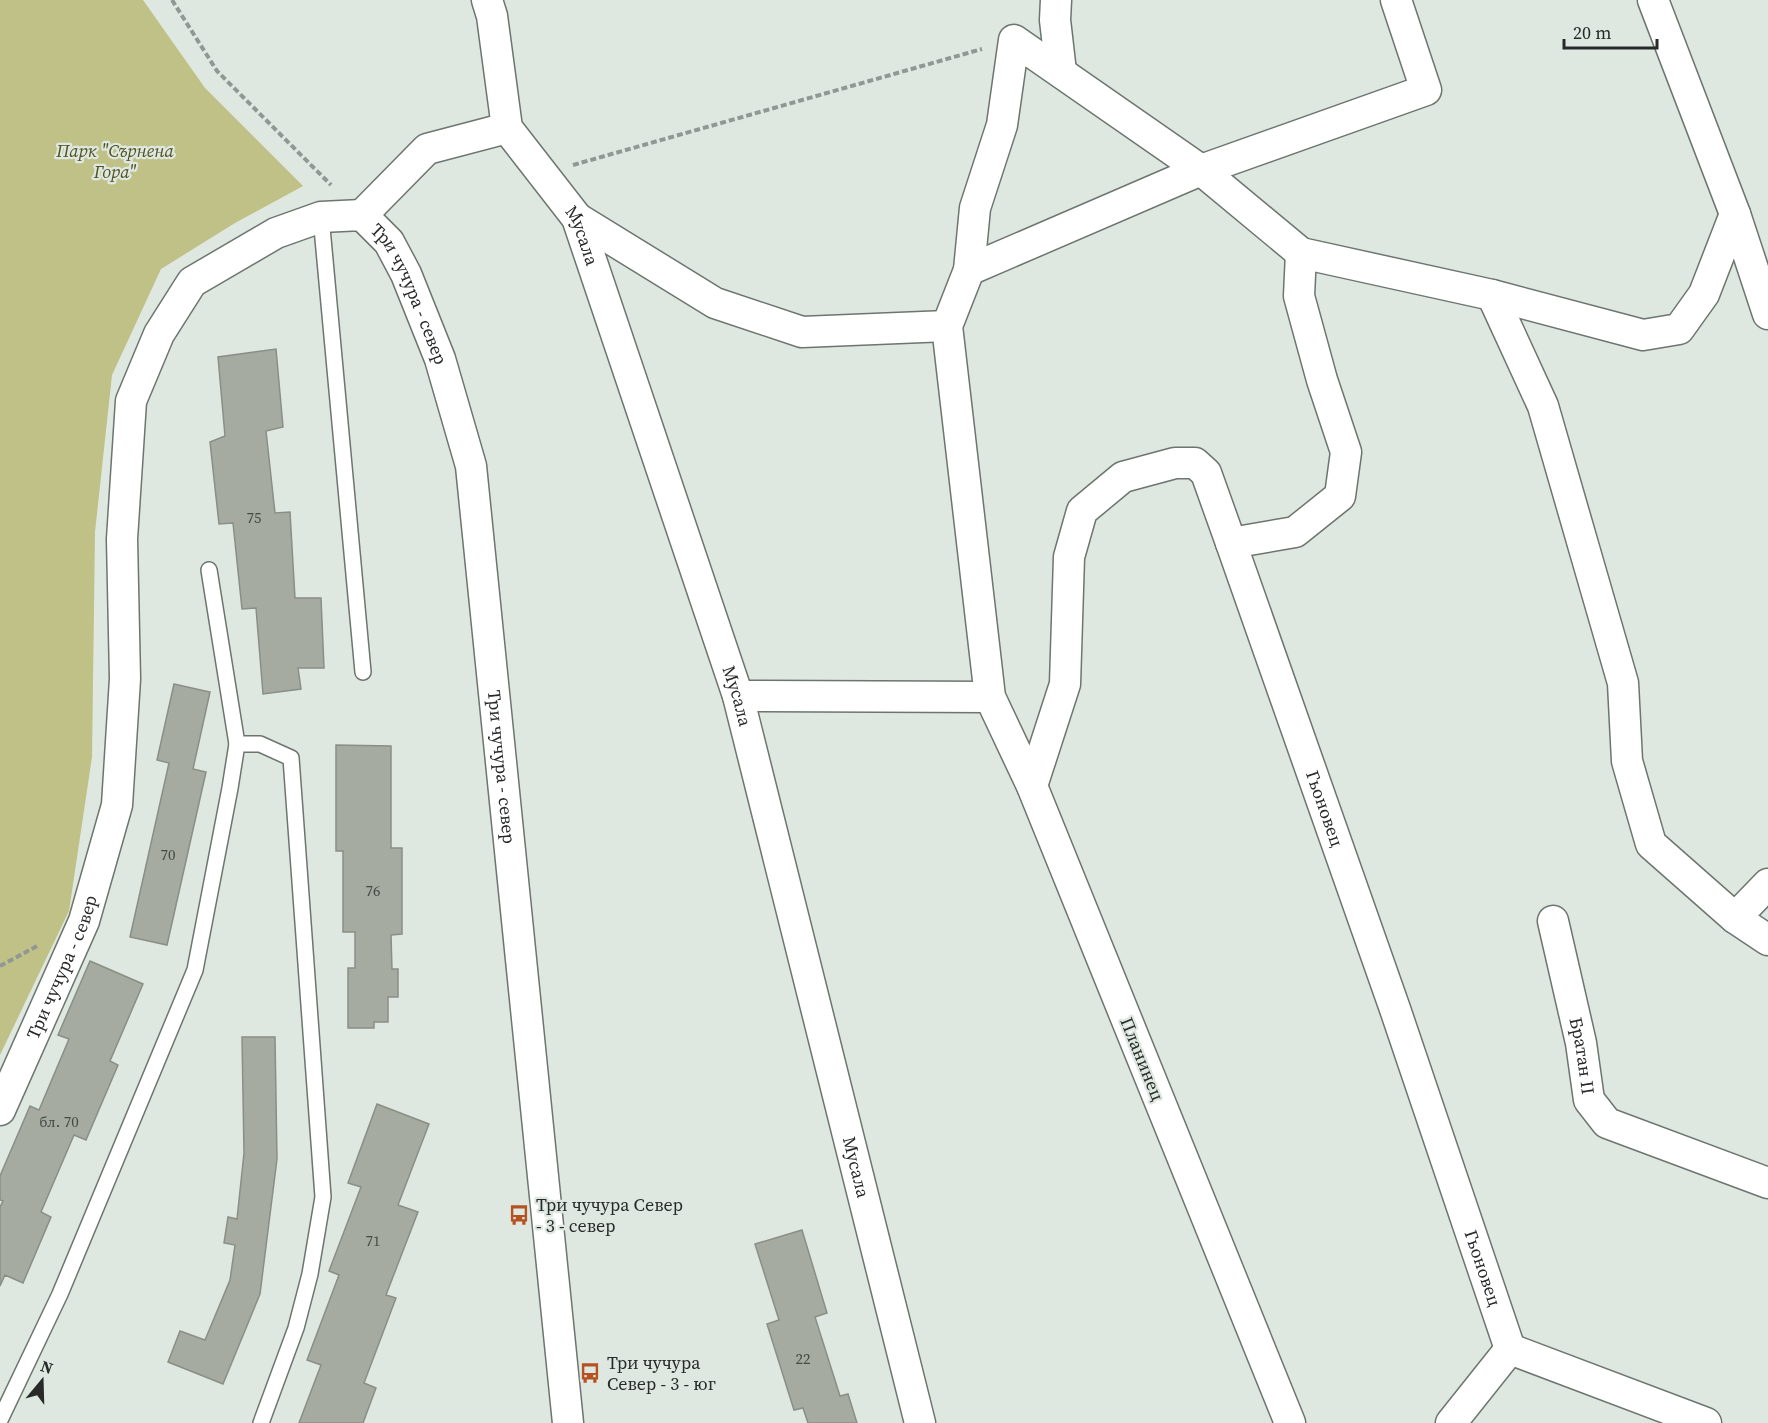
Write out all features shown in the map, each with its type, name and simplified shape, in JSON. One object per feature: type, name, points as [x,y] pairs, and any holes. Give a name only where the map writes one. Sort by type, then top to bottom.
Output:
[{"type":"street","points":[[362,215],[427,149],[507,128],[492,16],[487,0]]},
{"type":"street","points":[[1056,0],[1055,20],[1061,72]]},
{"type":"street","points":[[969,270],[1201,170],[1426,90],[1396,0]]},
{"type":"street","points":[[1653,0],[1735,214],[1768,314]]},
{"type":"street","points":[[577,218],[715,303],[802,332],[947,326],[969,270],[975,208],[1002,125],[1014,40],[1201,170],[1301,253],[1492,295],[1643,335],[1680,329],[1704,294],[1735,214]]},
{"type":"street","name":"Мусала","points":[[507,128],[577,218],[738,696],[920,1423]]},
{"type":"street","name":"Три чучура - север","points":[[0,1110],[84,921],[117,805],[125,679],[122,539],[131,401],[159,334],[192,282],[276,233],[321,216],[362,215],[389,242],[406,274],[440,359],[471,466],[568,1423]]},
{"type":"street","points":[[1232,543],[1295,532],[1340,496],[1346,452],[1322,380],[1299,296],[1301,253]]},
{"type":"street","points":[[1492,295],[1543,406],[1623,683],[1627,761],[1651,844],[1736,918],[1768,940]]},
{"type":"street","name":"Планинец","points":[[947,326],[990,697],[1032,786],[1290,1423]]},
{"type":"street","name":"Гьоновец","points":[[1032,786],[1065,684],[1070,558],[1082,511],[1123,477],[1175,463],[1195,463],[1206,473],[1232,543],[1395,1009],[1510,1349]]},
{"type":"street","points":[[738,696],[990,697]]},
{"type":"street","points":[[1736,918],[1768,884]]},
{"type":"street","name":"Братан ІІ","points":[[1553,921],[1581,1042],[1589,1100],[1607,1123],[1768,1183]]},
{"type":"street","points":[[1451,1423],[1510,1349],[1706,1423]]},
{"type":"lane","points":[[321,216],[363,672]]},
{"type":"lane","points":[[0,1420],[60,1294],[195,970],[237,744],[209,570]]},
{"type":"lane","points":[[237,744],[260,744],[291,758],[323,1197],[310,1274],[296,1328],[261,1423]]},
{"type":"path","points":[[172,0],[217,71],[362,215]]},
{"type":"path","points":[[542,173],[1014,40]]},
{"type":"green space","name":"Парк \"Сърнена Гора\"","points":[[0,0],[143,0],[205,88],[303,186],[235,223],[161,269],[112,375],[95,532],[92,757],[69,911],[0,1055]]},
{"type":"building","points":[[276,349],[283,427],[266,431],[275,513],[290,512],[295,598],[321,598],[324,668],[298,668],[301,689],[263,694],[256,608],[242,609],[233,523],[219,524],[210,442],[225,436],[218,357]]},
{"type":"building","points":[[174,684],[210,692],[193,769],[206,772],[167,945],[130,937],[169,763],[157,760]]},
{"type":"building","points":[[336,745],[391,746],[391,848],[402,848],[402,934],[391,935],[392,969],[398,969],[398,997],[388,997],[388,1022],[374,1022],[374,1028],[348,1028],[348,968],[355,968],[355,932],[343,932],[343,851],[336,851]]},
{"type":"building","points":[[90,961],[143,984],[110,1061],[118,1065],[86,1140],[74,1135],[41,1212],[51,1217],[23,1283],[5,1275],[0,1286],[0,1207],[3,1201],[0,1200],[0,1176],[30,1106],[39,1110],[69,1039],[58,1035]]},
{"type":"building","points":[[242,1037],[275,1037],[277,1159],[260,1294],[223,1384],[168,1362],[180,1331],[205,1340],[230,1280],[235,1245],[224,1243],[228,1217],[237,1219],[244,1153]]},
{"type":"building","points":[[377,1104],[429,1124],[398,1205],[418,1212],[386,1295],[396,1298],[364,1383],[376,1388],[363,1423],[299,1423],[321,1365],[307,1360],[339,1275],[329,1271],[361,1187],[348,1183]]},
{"type":"building","points":[[802,1230],[827,1313],[815,1317],[840,1396],[848,1394],[857,1423],[808,1423],[803,1408],[794,1410],[767,1324],[779,1320],[755,1244]]},
{"type":"place","name":"Три чучура Север - 3 - север","points":[[519,1215]]},
{"type":"place","name":"Три чучура Север - 3 - юг","points":[[590,1373]]}]
